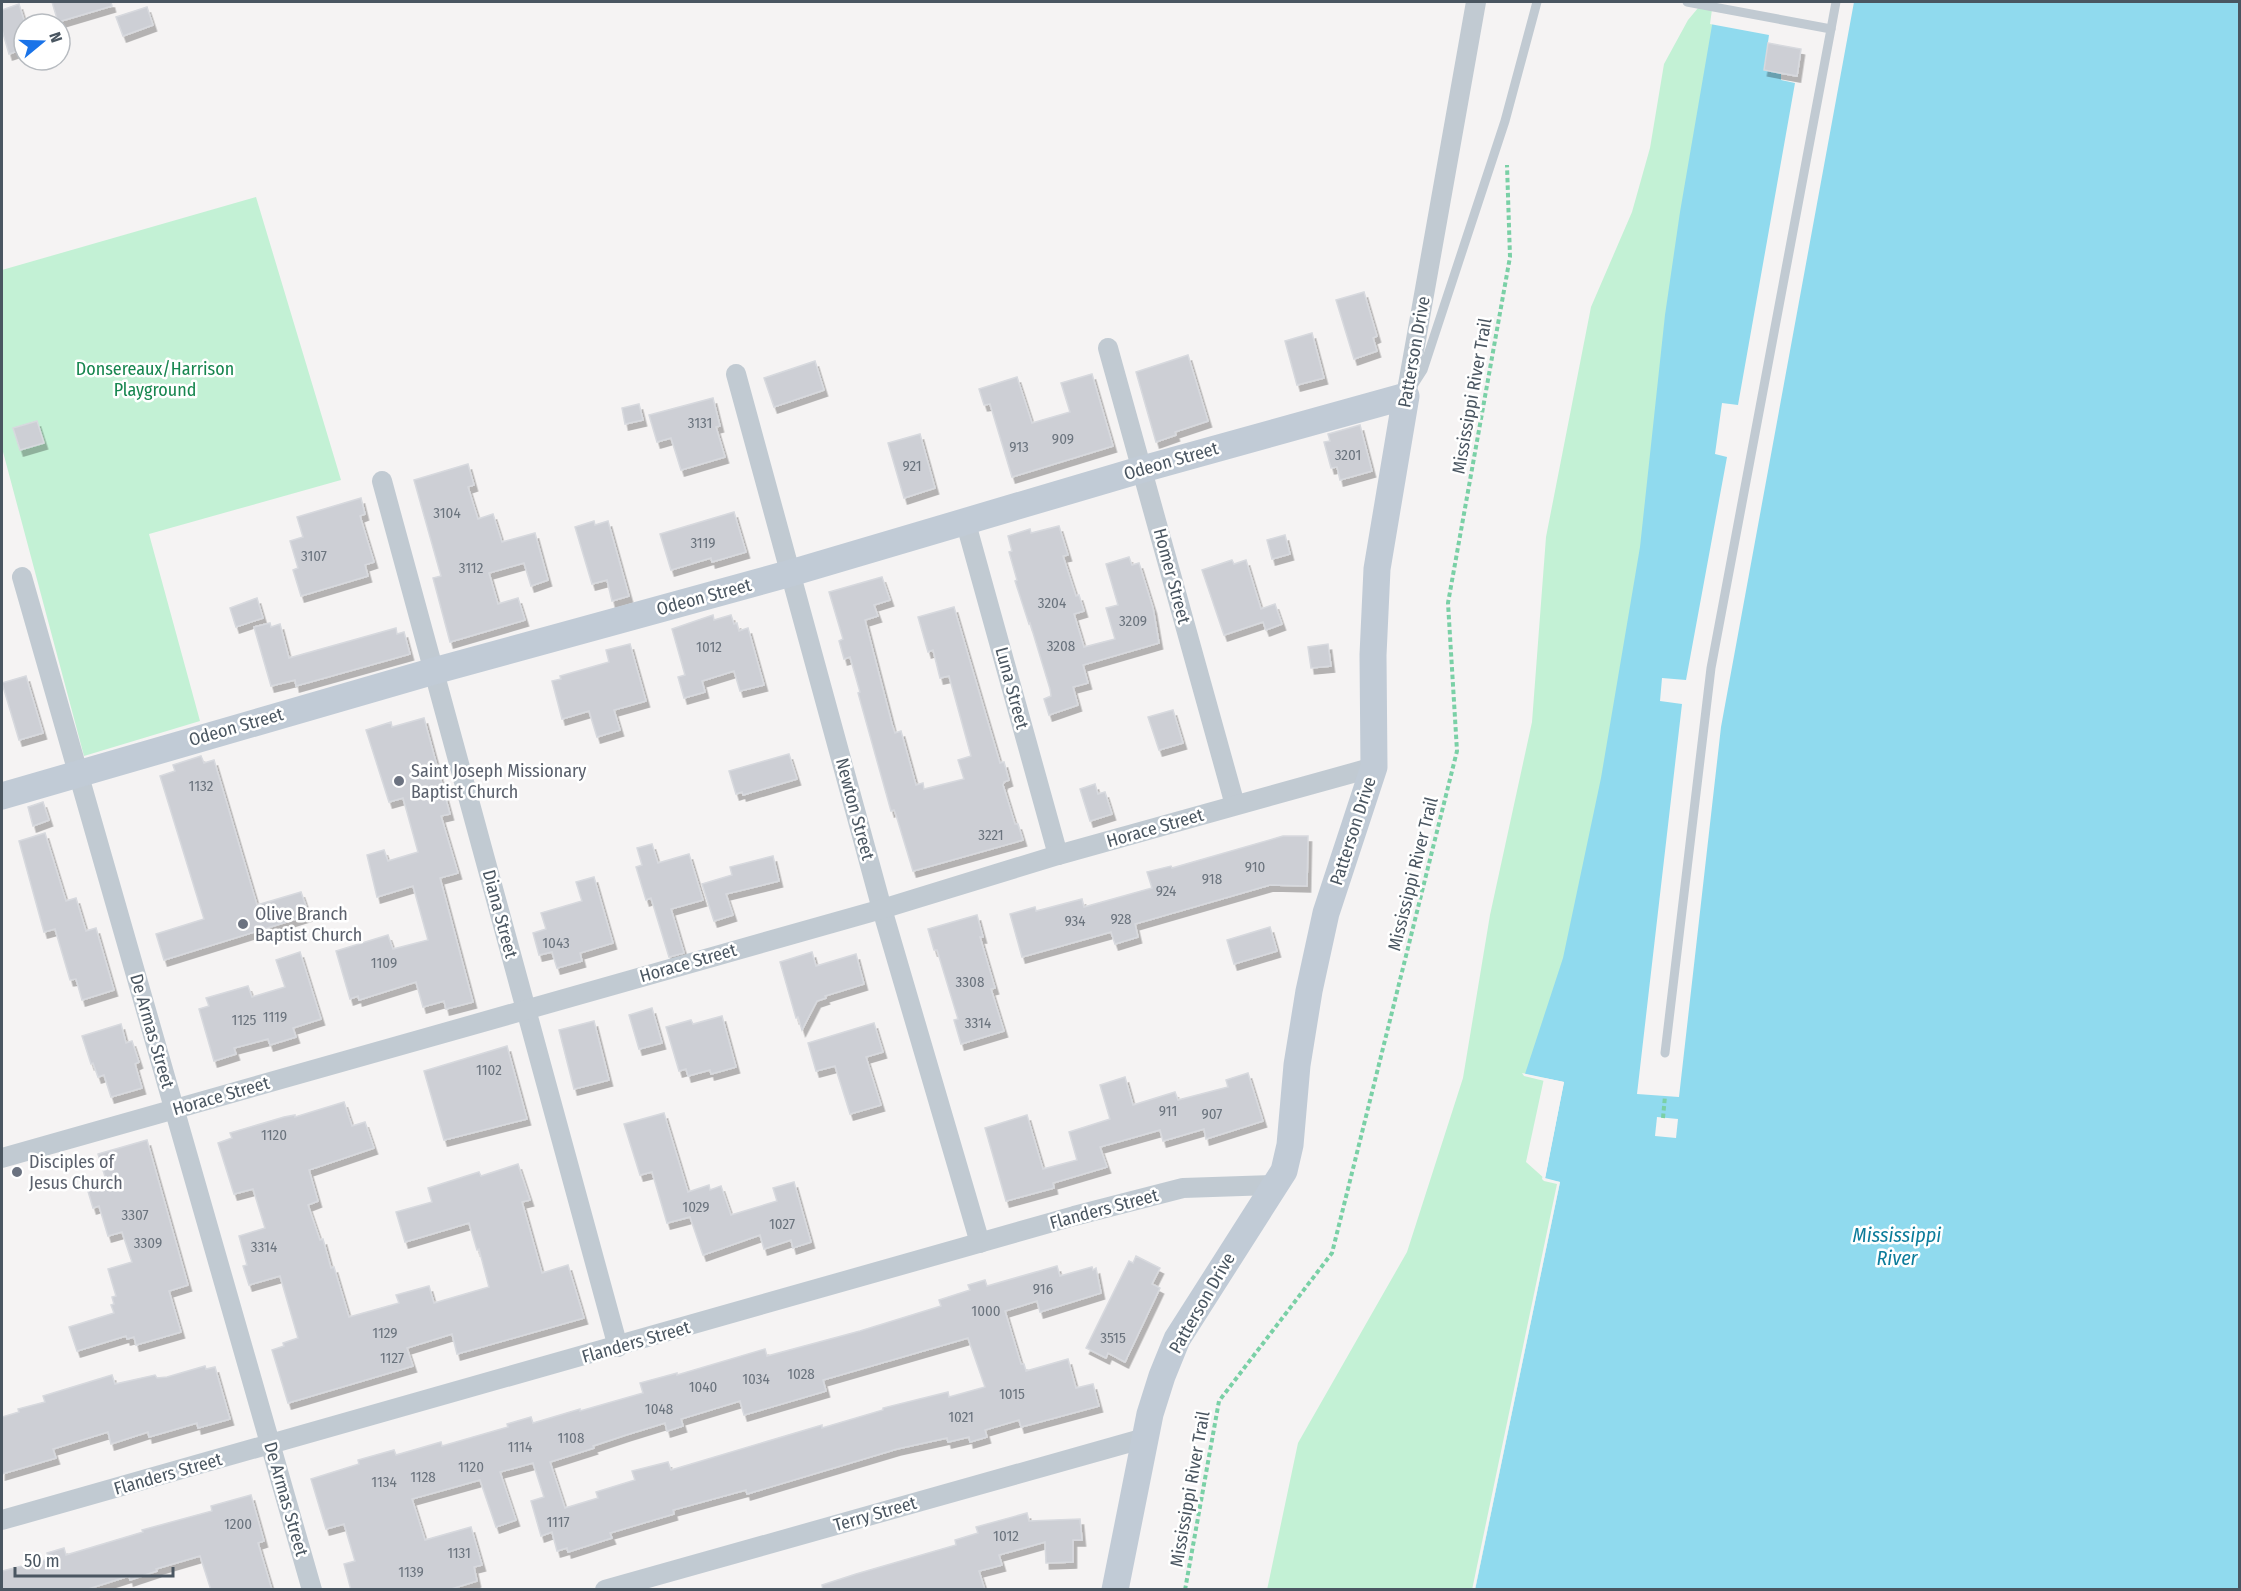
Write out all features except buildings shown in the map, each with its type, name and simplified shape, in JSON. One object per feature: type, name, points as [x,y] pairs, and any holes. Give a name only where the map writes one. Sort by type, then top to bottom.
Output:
[{"type":"street","name":"Patterson Drive","points":[[1115,1590],[1145,1438],[1162,1376],[1178,1339],[1284,1171],[1290,1145],[1297,1065],[1309,991],[1326,913],[1374,767],[1373,655],[1377,568],[1476,2]]},
{"type":"street","name":"Homer Street","points":[[1108,348],[1235,805]]},
{"type":"street","name":"Newton Street","points":[[736,374],[882,909],[980,1243]]},
{"type":"street","name":"Odeon Street","points":[[2,795],[434,670],[791,573],[1143,469],[1406,396]]},
{"type":"street","name":"Diana Street","points":[[382,481],[618,1347]]},
{"type":"street","name":"Luna Street","points":[[966,520],[1058,855]]},
{"type":"street","name":"De Armas Street","points":[[22,577],[312,1590]]},
{"type":"street","name":"Horace Street","points":[[2,1158],[882,909],[1058,855],[1374,767]]},
{"type":"street","name":"Flanders Street","points":[[2,1521],[980,1243],[1183,1188],[1274,1185]]},
{"type":"street","name":"Terry Street","points":[[605,1590],[1145,1438]]},
{"type":"lane","points":[[1406,396],[1423,370],[1505,121],[1537,2]]},
{"type":"lane","points":[[1686,2],[1831,29]]},
{"type":"lane","points":[[1665,1053],[1711,668],[1836,2]]},
{"type":"path","name":"Mississippi River Trail","points":[[1185,1590],[1219,1401],[1332,1253],[1457,751],[1448,603],[1510,257],[1505,121]]},
{"type":"path","points":[[1663,1118],[1665,1096]]},
{"type":"green space","points":[[1703,2],[1750,2],[1568,967],[1526,1162],[1545,1179],[1560,1182],[1475,1589],[1267,1590],[1298,1443],[1407,1252],[1463,1078],[1490,915],[1532,722],[1546,537],[1591,307],[1632,212],[1650,148],[1664,64],[1688,20]]},
{"type":"green space","name":"Donsereaux/Harrison Playground","points":[[256,197],[341,480],[149,534],[200,721],[84,756],[2,448],[2,270]]},
{"type":"water","name":"Mississippi River","points":[[1716,2],[2239,2],[2239,1589],[1475,1590],[1560,1182],[1545,1179],[1564,1082],[1525,1074],[1563,958],[1601,778],[1640,547],[1665,315],[1680,212]]},
{"type":"pier","points":[[1713,2],[1854,2],[1721,727],[1679,1097],[1637,1094],[1682,704],[1660,701],[1662,678],[1686,680],[1727,457],[1715,454],[1722,403],[1738,405],[1795,83],[1781,80],[1781,74],[1764,70],[1769,35],[1710,24]]},
{"type":"pier","points":[[1522,1073],[1564,1082],[1545,1178],[1560,1182],[1475,1589],[1472,1590],[1557,1184],[1542,1179],[1561,1085],[1524,1076]]},
{"type":"pier","points":[[1657,1117],[1678,1119],[1676,1138],[1655,1136]]},
{"type":"place","name":"Saint Joseph Missionary Baptist Church","points":[[399,781]]},
{"type":"place","name":"Olive Branch Baptist Church","points":[[243,924]]},
{"type":"place","name":"Disciples of Jesus Church","points":[[17,1172]]}]
